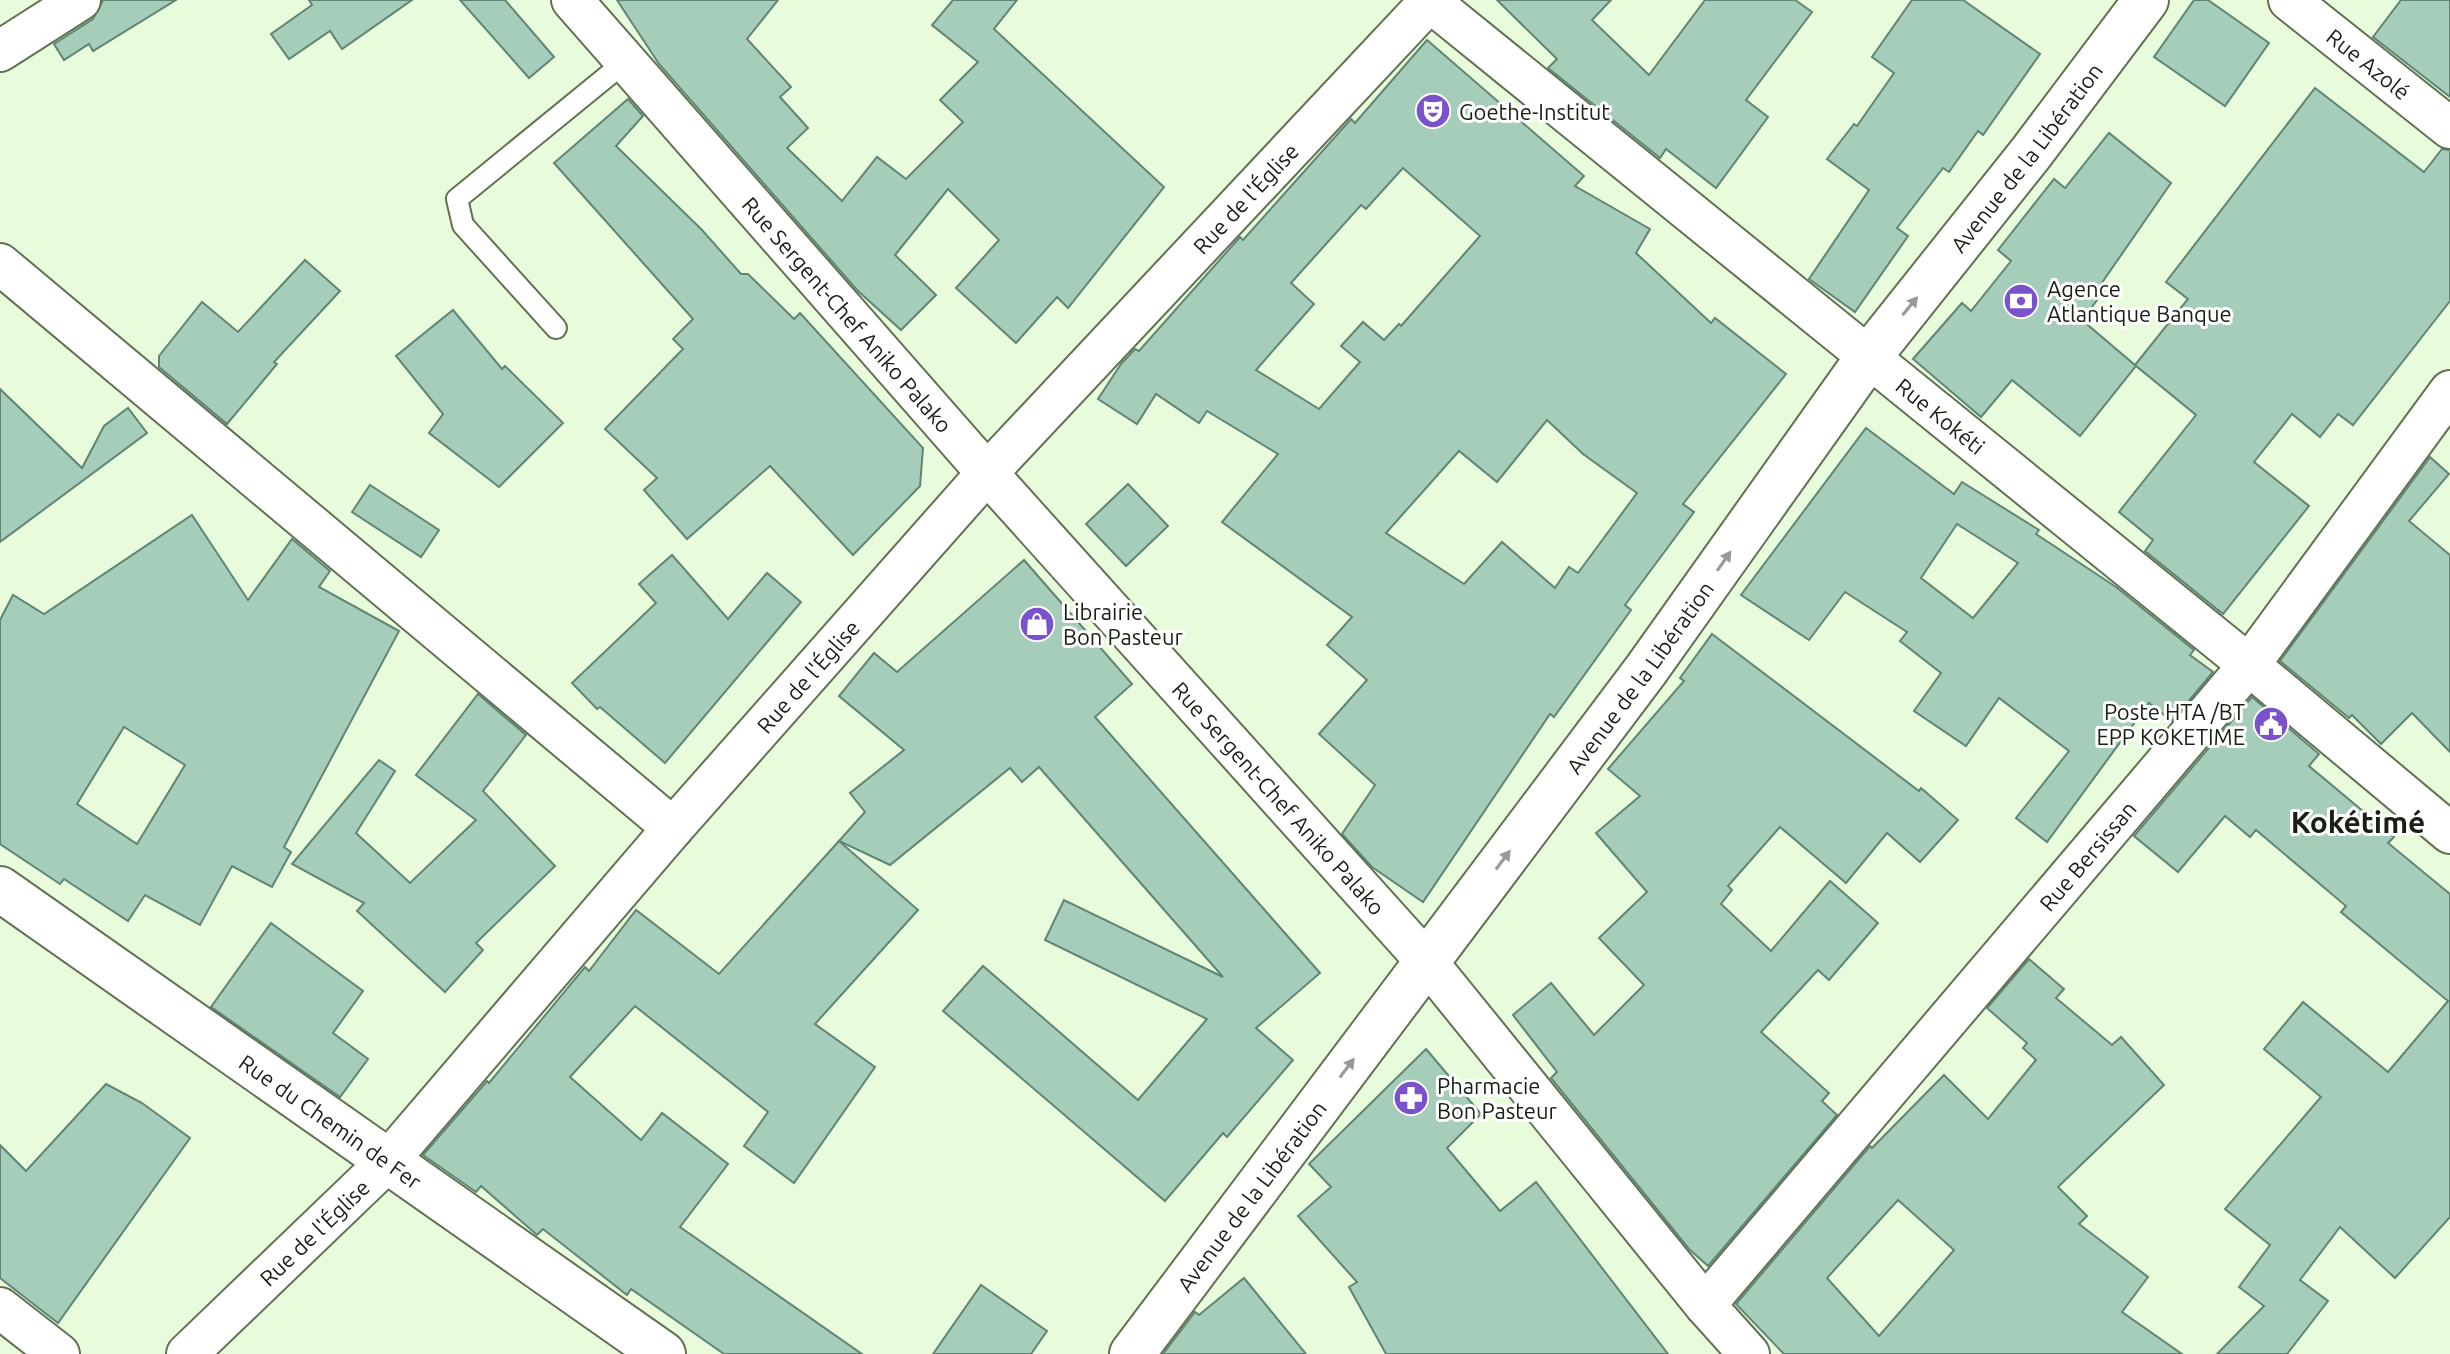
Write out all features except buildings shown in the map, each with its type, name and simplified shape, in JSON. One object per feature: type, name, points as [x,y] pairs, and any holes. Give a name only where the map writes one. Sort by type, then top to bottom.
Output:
[{"type":"main road","name":"Avenue de la Libération","points":[[1132,1354],[1646,670],[1867,359],[2031,153],[2146,0]]},
{"type":"main road","name":"Rue du Chemin de Fer","points":[[0,889],[663,1354]]},
{"type":"street","points":[[0,51],[80,0]]},
{"type":"street","name":"Rue Sergent-Chef Aniko Palako","points":[[572,0],[987,473],[1427,962],[1705,1305],[1749,1354]]},
{"type":"street","name":"Rue Kokéti","points":[[1429,0],[1867,359],[2249,665],[2450,833]]},
{"type":"street","name":"Rue de l'Église","points":[[187,1354],[388,1161],[673,828],[987,473],[1429,0]]},
{"type":"street","name":"Rue Azolé","points":[[2289,0],[2450,128]]},
{"type":"street","points":[[0,264],[673,828]]},
{"type":"street","name":"Rue Bersissan","points":[[1705,1305],[2249,665],[2450,391]]},
{"type":"street","points":[[0,1308],[59,1354]]},
{"type":"lane","points":[[556,328],[463,225],[457,199],[626,61]]},
{"type":"place","name":"Goethe-Institut","points":[[1433,111]]},
{"type":"place","name":"Agence Atlantique Banque","points":[[2021,301]]},
{"type":"place","name":"Librairie Bon Pasteur","points":[[1037,624]]},
{"type":"place","name":"Poste HTA /BT EPP KOKETIME","points":[[2271,724]]},
{"type":"place","name":"Pharmacie Bon Pasteur","points":[[1411,1098]]},
{"type":"district","name":"Kokétimé","points":[[2358,822]]}]
